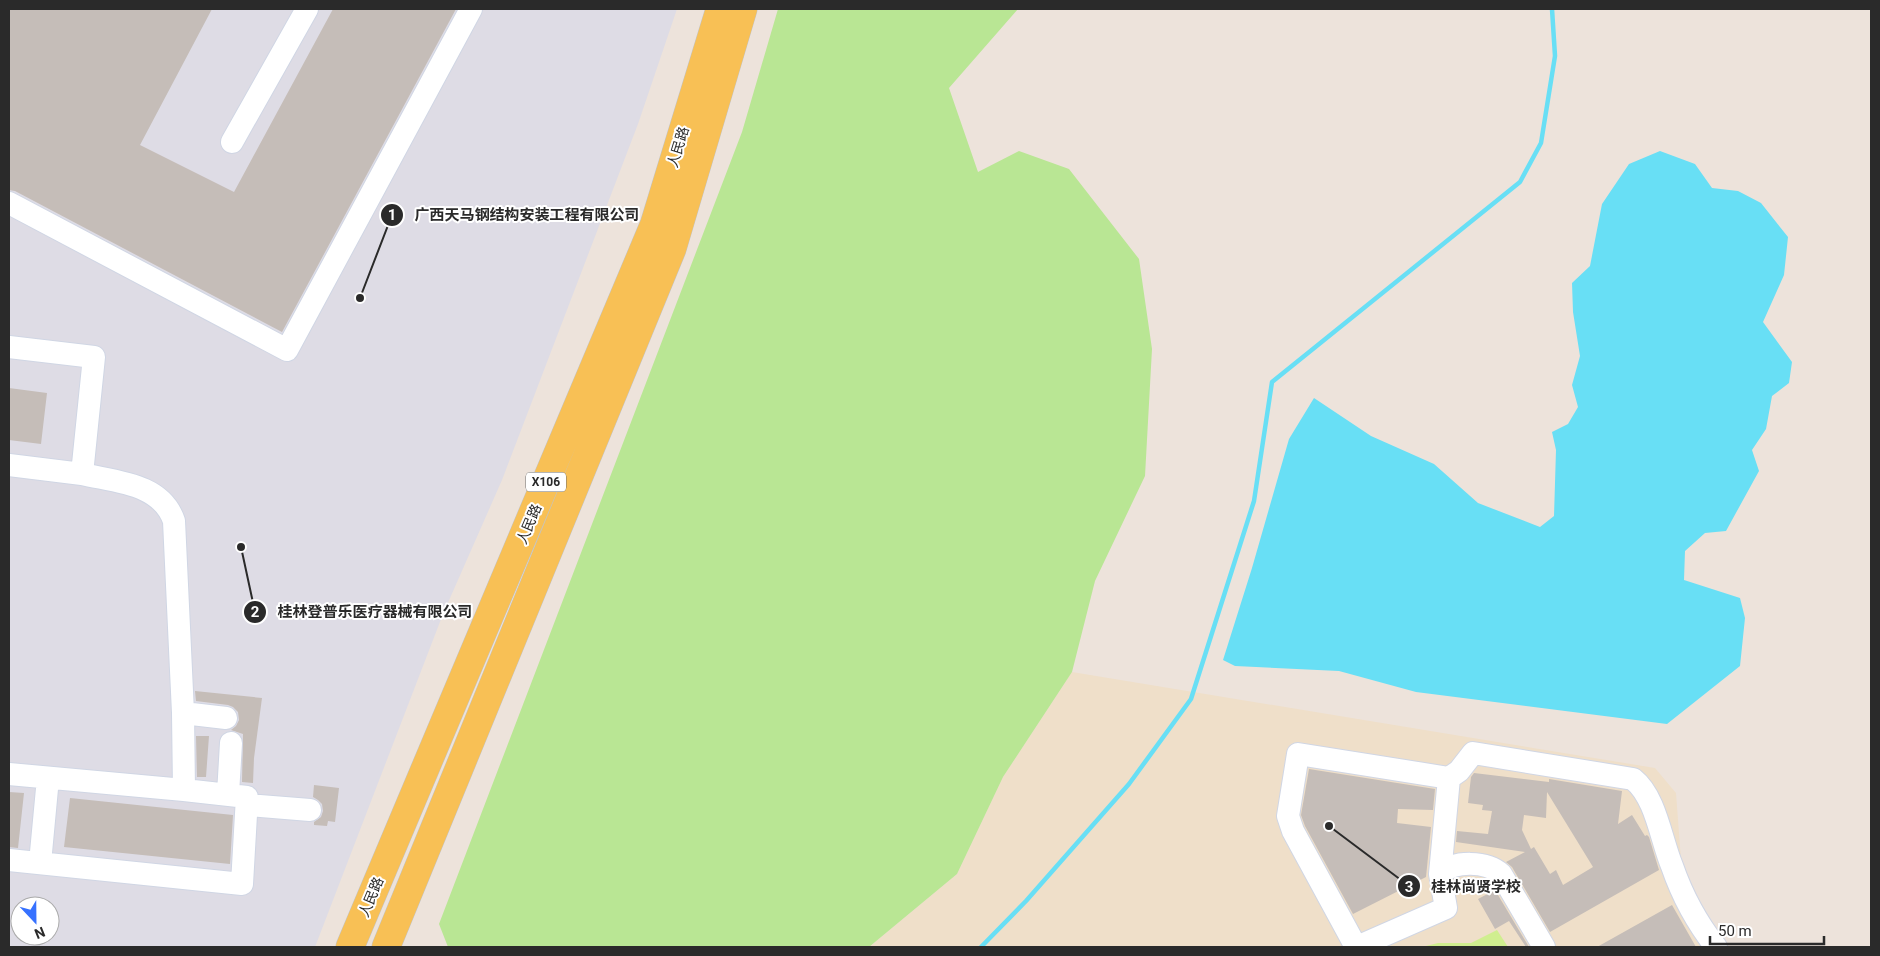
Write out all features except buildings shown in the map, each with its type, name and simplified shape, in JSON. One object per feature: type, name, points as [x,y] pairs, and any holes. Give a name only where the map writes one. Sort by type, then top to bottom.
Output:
[{"type":"main road","name":"人民路","points":[[350,947],[654,225],[720,9]]},
{"type":"main road","name":"人民路","points":[[386,947],[672,250],[743,9]]},
{"type":"lane","points":[[232,142],[307,9]]},
{"type":"lane","points":[[9,203],[287,350],[471,9]]},
{"type":"lane","points":[[9,347],[94,357],[82,474]]},
{"type":"lane","points":[[9,465],[82,474],[150,491],[160,499],[171,513],[175,527],[183,713],[184,790]]},
{"type":"lane","points":[[183,713],[226,718]]},
{"type":"lane","points":[[9,860],[242,884],[238,799],[231,743]]},
{"type":"lane","points":[[1449,778],[1440,874],[1446,908],[1356,947],[1293,831],[1288,816],[1298,754],[1449,778],[1459,771],[1473,753],[1634,780],[1648,797],[1671,866],[1681,889],[1704,932],[1716,947]]},
{"type":"lane","points":[[9,774],[184,790],[310,810]]},
{"type":"lane","points":[[40,863],[48,778]]},
{"type":"lane","points":[[1440,874],[1455,865],[1475,864],[1496,869],[1501,874],[1544,947]]},
{"type":"shaded area","points":[[9,9],[677,9],[638,124],[502,480],[443,614],[315,947],[9,947]]},
{"type":"shaded area","points":[[1072,672],[1655,768],[1676,793],[1681,860],[1695,894],[1714,930],[1729,947],[869,947],[957,874],[1003,777]]},
{"type":"green space","points":[[778,9],[1018,9],[949,88],[978,172],[1019,151],[1069,169],[1139,259],[1152,349],[1145,476],[1095,581],[1072,672],[1003,777],[957,874],[869,947],[448,947],[439,924],[742,132]]},
{"type":"green space","points":[[1497,930],[1508,947],[1422,947],[1438,943],[1471,943]]},
{"type":"water","points":[[1660,151],[1695,164],[1712,188],[1738,191],[1761,203],[1788,237],[1784,275],[1763,322],[1792,362],[1789,383],[1772,396],[1766,429],[1752,450],[1759,471],[1726,531],[1705,533],[1685,551],[1684,580],[1740,598],[1745,618],[1740,666],[1667,724],[1416,692],[1339,671],[1235,666],[1223,660],[1289,439],[1314,398],[1371,436],[1434,464],[1478,503],[1540,527],[1554,516],[1556,450],[1552,432],[1568,424],[1578,407],[1572,385],[1580,356],[1573,312],[1572,283],[1590,266],[1602,204],[1629,164]]},
{"type":"waterway","points":[[981,947],[1026,901],[1129,784],[1191,699],[1254,501],[1272,382],[1520,182],[1541,143],[1555,56],[1552,9]]},
{"type":"place","name":"广西天马钢结构安装工程有限公司","points":[[360,298]]},
{"type":"place","name":"桂林登普乐医疗器械有限公司","points":[[241,547]]},
{"type":"place","name":"桂林尚贤学校","points":[[1329,826]]}]
